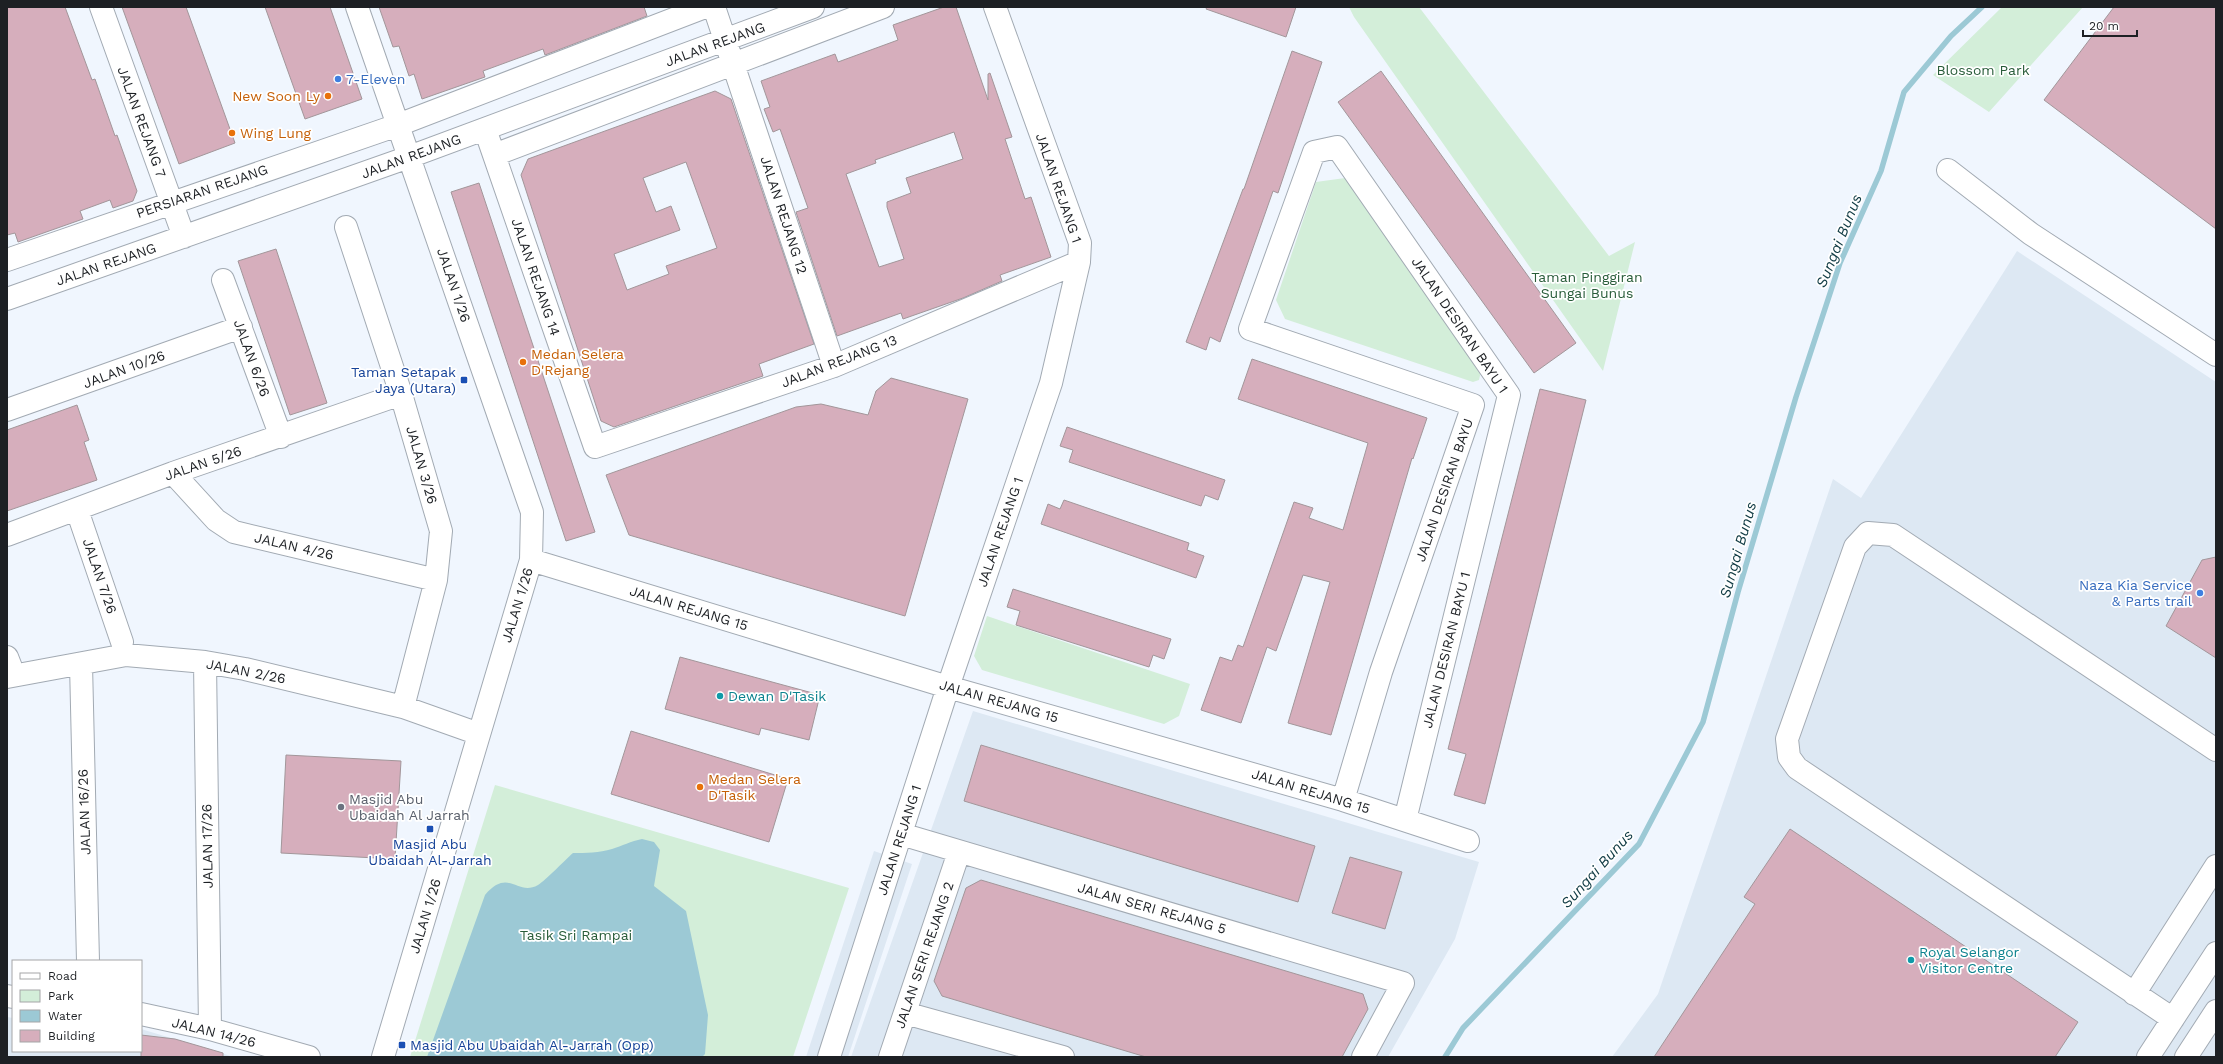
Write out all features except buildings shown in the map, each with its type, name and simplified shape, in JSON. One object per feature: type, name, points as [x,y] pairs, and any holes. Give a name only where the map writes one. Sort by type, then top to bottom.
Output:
[{"type":"street","name":"JALAN REJANG 7","points":[[101,7],[184,236]]},
{"type":"street","name":"JALAN 1/26","points":[[357,7],[532,512],[531,560],[383,1057]]},
{"type":"street","name":"PERSIARAN REJANG","points":[[7,260],[398,125],[705,7]]},
{"type":"street","name":"JALAN REJANG 12","points":[[714,7],[834,366]]},
{"type":"street","name":"JALAN REJANG","points":[[7,299],[409,157],[813,7]]},
{"type":"street","points":[[494,155],[883,7]]},
{"type":"street","name":"JALAN REJANG 1","points":[[829,1057],[948,687],[1050,383],[1079,262],[1080,243],[995,7]]},
{"type":"street","name":"JALAN REJANG 14","points":[[485,129],[595,448]]},
{"type":"street","name":"JALAN DESIRAN BAYU 1","points":[[1250,329],[1314,152],[1337,147],[1509,395],[1405,820]]},
{"type":"street","points":[[1948,170],[2031,234],[2216,355]]},
{"type":"street","name":"JALAN 3/26","points":[[346,228],[401,394],[441,531],[436,580],[403,707]]},
{"type":"street","name":"JALAN REJANG 13","points":[[595,448],[834,366],[1079,262]]},
{"type":"street","name":"JALAN 6/26","points":[[223,280],[281,437]]},
{"type":"street","name":"JALAN 10/26","points":[[7,410],[241,327]]},
{"type":"street","name":"JALAN DESIRAN BAYU","points":[[1250,329],[1473,405],[1381,672],[1343,800]]},
{"type":"street","name":"JALAN 5/26","points":[[7,535],[173,473],[281,437],[401,394]]},
{"type":"street","points":[[1473,405],[1509,395]]},
{"type":"street","name":"JALAN 4/26","points":[[173,473],[216,520],[234,532],[436,580]]},
{"type":"street","name":"JALAN 7/26","points":[[77,510],[122,642]]},
{"type":"street","points":[[2173,1019],[1797,768],[1789,757],[1787,739],[1855,547],[1868,533],[1893,535],[2216,750]]},
{"type":"street","name":"JALAN REJANG 15","points":[[531,560],[948,687],[1343,800],[1468,841]]},
{"type":"street","name":"JALAN 2/26","points":[[9,670],[81,664],[126,655],[205,662],[245,669],[403,707],[479,734]]},
{"type":"street","name":"JALAN 17/26","points":[[205,662],[210,1029]]},
{"type":"street","name":"JALAN 16/26","points":[[81,664],[88,960]]},
{"type":"street","name":"JALAN SERI REJANG 5","points":[[901,834],[1404,983],[1363,1057]]},
{"type":"street","name":"JALAN SERI REJANG 2","points":[[890,1057],[959,852]]},
{"type":"street","points":[[2134,994],[2216,866]]},
{"type":"street","points":[[2148,1057],[2216,953]]},
{"type":"street","points":[[2186,1057],[2216,1011]]},
{"type":"street","points":[[905,1013],[1063,1057]]},
{"type":"street","name":"JALAN 14/26","points":[[142,1014],[210,1029],[309,1057]]},
{"type":"shaded area","points":[[2017,251],[2216,382],[2216,1057],[1612,1057],[1658,994],[1833,479],[1861,498]]},
{"type":"shaded area","points":[[973,711],[1479,862],[1455,939],[1388,1057],[851,1057]]},
{"type":"shaded area","points":[[874,851],[912,864],[848,1057],[806,1057]]},
{"type":"shaded area","points":[[7,1017],[12,1018],[12,1052],[142,1052],[142,1029],[234,1057],[7,1057]]},
{"type":"green space","name":"Taman Pinggiran Sungai Bunus","points":[[1349,7],[1419,7],[1609,256],[1635,242],[1603,371],[1354,17]]},
{"type":"green space","name":"Blossom Park","points":[[2002,7],[2083,7],[1989,112],[1933,75]]},
{"type":"green space","points":[[1345,178],[1481,371],[1479,380],[1473,382],[1285,319],[1276,300],[1316,182]]},
{"type":"green space","points":[[987,616],[1190,684],[1179,716],[1164,724],[982,670],[974,656]]},
{"type":"green space","name":"Tasik Sri Rampai","points":[[495,785],[849,888],[793,1057],[410,1057]]},
{"type":"water","points":[[642,839],[654,842],[660,850],[654,886],[686,911],[708,1015],[705,1054],[702,1057],[427,1057],[485,895],[493,887],[500,883],[513,884],[524,888],[531,888],[538,885],[573,853],[588,853],[612,849]]},
{"type":"waterway","name":"Sungai Bunus","points":[[1445,1057],[1463,1028],[1639,844],[1703,722],[1738,592],[1796,397],[1840,263],[1881,171],[1904,92],[1951,36],[1982,7]]},
{"type":"place","name":"7-Eleven","points":[[338,79]]},
{"type":"place","name":"New Soon Ly","points":[[328,96]]},
{"type":"place","name":"Wing Lung","points":[[232,133]]},
{"type":"place","name":"Medan Selera D'Rejang","points":[[523,362]]},
{"type":"place","name":"Taman Setapak Jaya (Utara)","points":[[464,380]]},
{"type":"place","name":"Naza Kia Service & Parts trail","points":[[2200,593]]},
{"type":"place","name":"Dewan D'Tasik","points":[[720,696]]},
{"type":"place","name":"Medan Selera D'Tasik","points":[[700,787]]},
{"type":"place","name":"Masjid Abu Ubaidah Al Jarrah","points":[[341,807]]},
{"type":"place","name":"Masjid Abu Ubaidah Al-Jarrah","points":[[430,829]]},
{"type":"place","name":"Royal Selangor Visitor Centre","points":[[1911,960]]},
{"type":"place","name":"Masjid Abu Ubaidah Al-Jarrah (Opp)","points":[[402,1045]]}]
